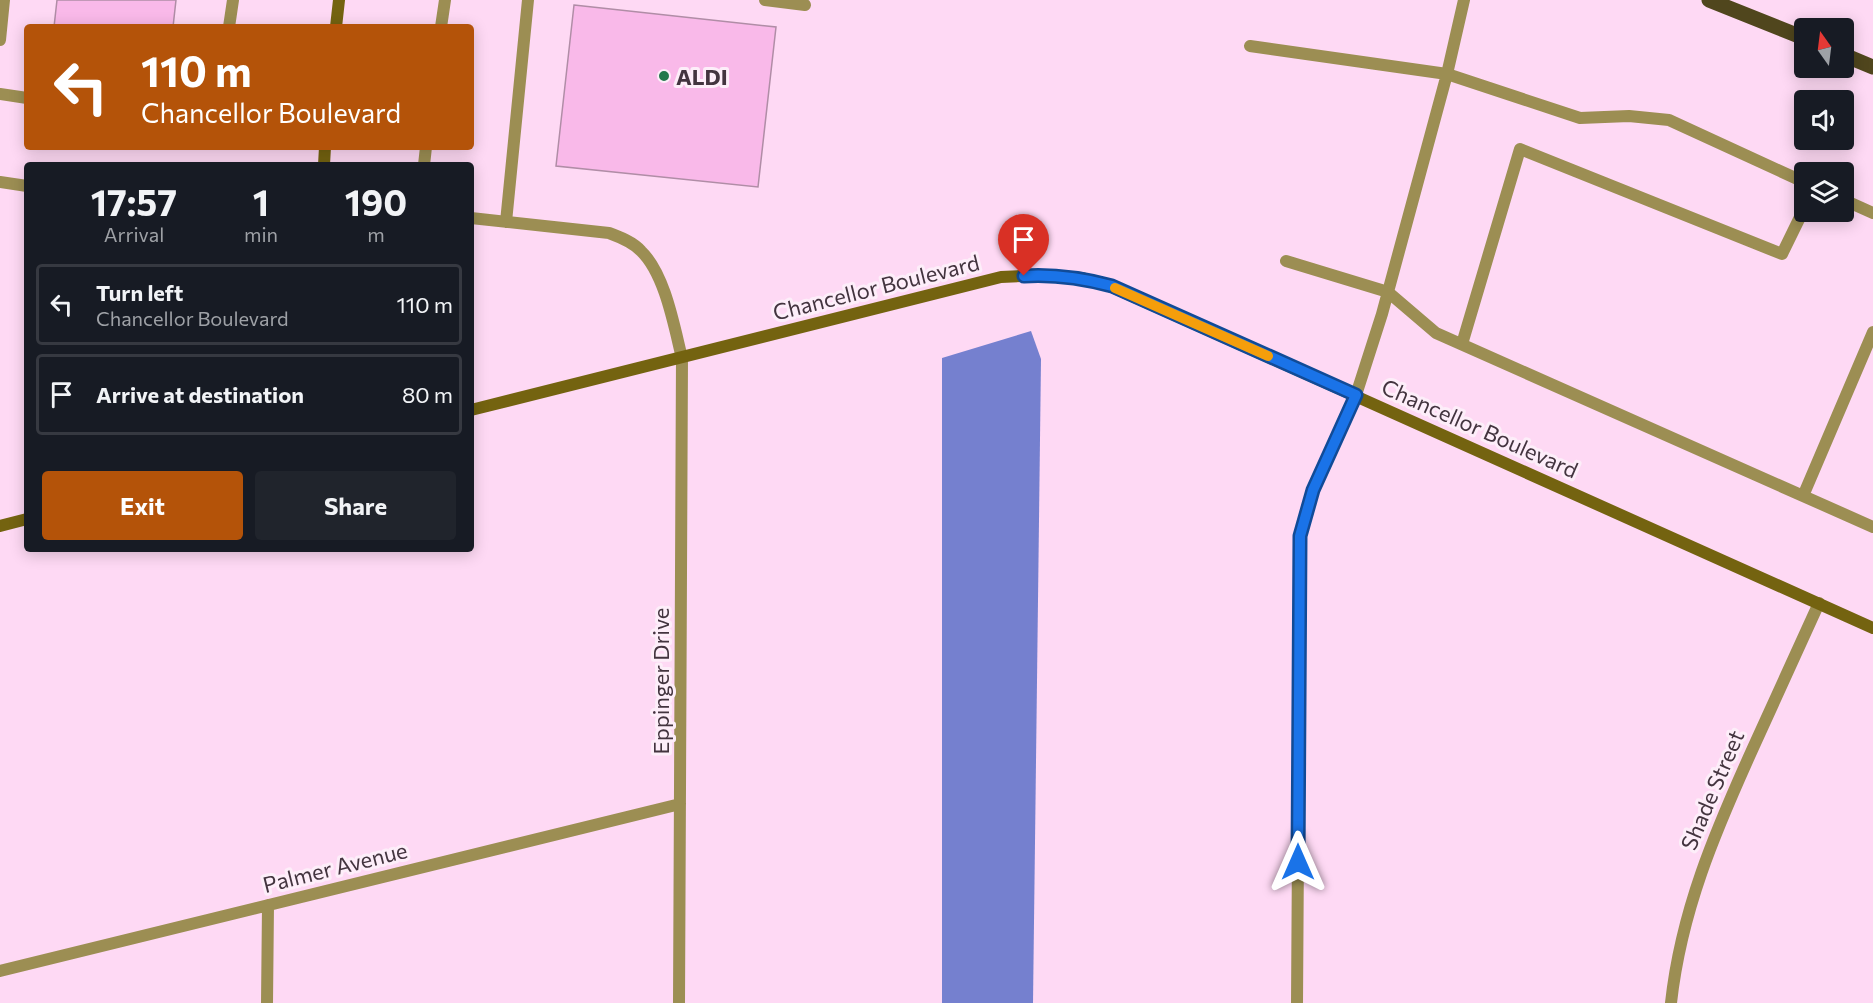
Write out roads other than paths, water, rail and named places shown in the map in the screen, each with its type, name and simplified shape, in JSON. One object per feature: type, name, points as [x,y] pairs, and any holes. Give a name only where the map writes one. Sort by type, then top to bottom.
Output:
[{"type":"main road","points":[[1709,0],[1794,34]]},
{"type":"main road","points":[[1854,59],[1873,67]]},
{"type":"street","points":[[0,40],[4,0]]},
{"type":"street","points":[[229,24],[233,0]]},
{"type":"street","points":[[336,24],[339,0]]},
{"type":"street","points":[[441,24],[445,0]]},
{"type":"street","points":[[506,222],[528,0]]},
{"type":"street","points":[[765,0],[805,5]]},
{"type":"street","points":[[1297,1003],[1300,536],[1313,490],[1356,395],[1388,292],[1447,74],[1464,0]]},
{"type":"street","points":[[1250,46],[1447,74],[1580,118],[1629,116],[1670,120],[1794,177]]},
{"type":"street","points":[[0,94],[24,98]]},
{"type":"street","points":[[1462,344],[1520,149],[1782,254],[1798,222]]},
{"type":"street","points":[[0,182],[24,186]]},
{"type":"street","points":[[1854,204],[1873,213]]},
{"type":"street","name":"Eppinger Drive","points":[[474,218],[609,233],[627,241],[641,251],[655,272],[665,294],[682,358],[679,1003]]},
{"type":"street","points":[[1286,261],[1388,292],[1436,333],[1873,527]]},
{"type":"street","name":"Chancellor Boulevard","points":[[474,409],[1000,277],[1047,275],[1082,278],[1112,286],[1873,628]]},
{"type":"street","points":[[1803,496],[1873,332]]},
{"type":"street","points":[[0,526],[24,520]]},
{"type":"street","name":"Shade Street","points":[[1671,1003],[1680,942],[1702,866],[1726,807],[1819,603]]},
{"type":"street","name":"Palmer Avenue","points":[[0,971],[680,804]]},
{"type":"street","points":[[267,1003],[268,905]]},
{"type":"water","points":[[1031,331],[1041,359],[1033,1003],[942,1003],[942,358]]},
{"type":"place","name":"ALDI","points":[[664,76]]}]
